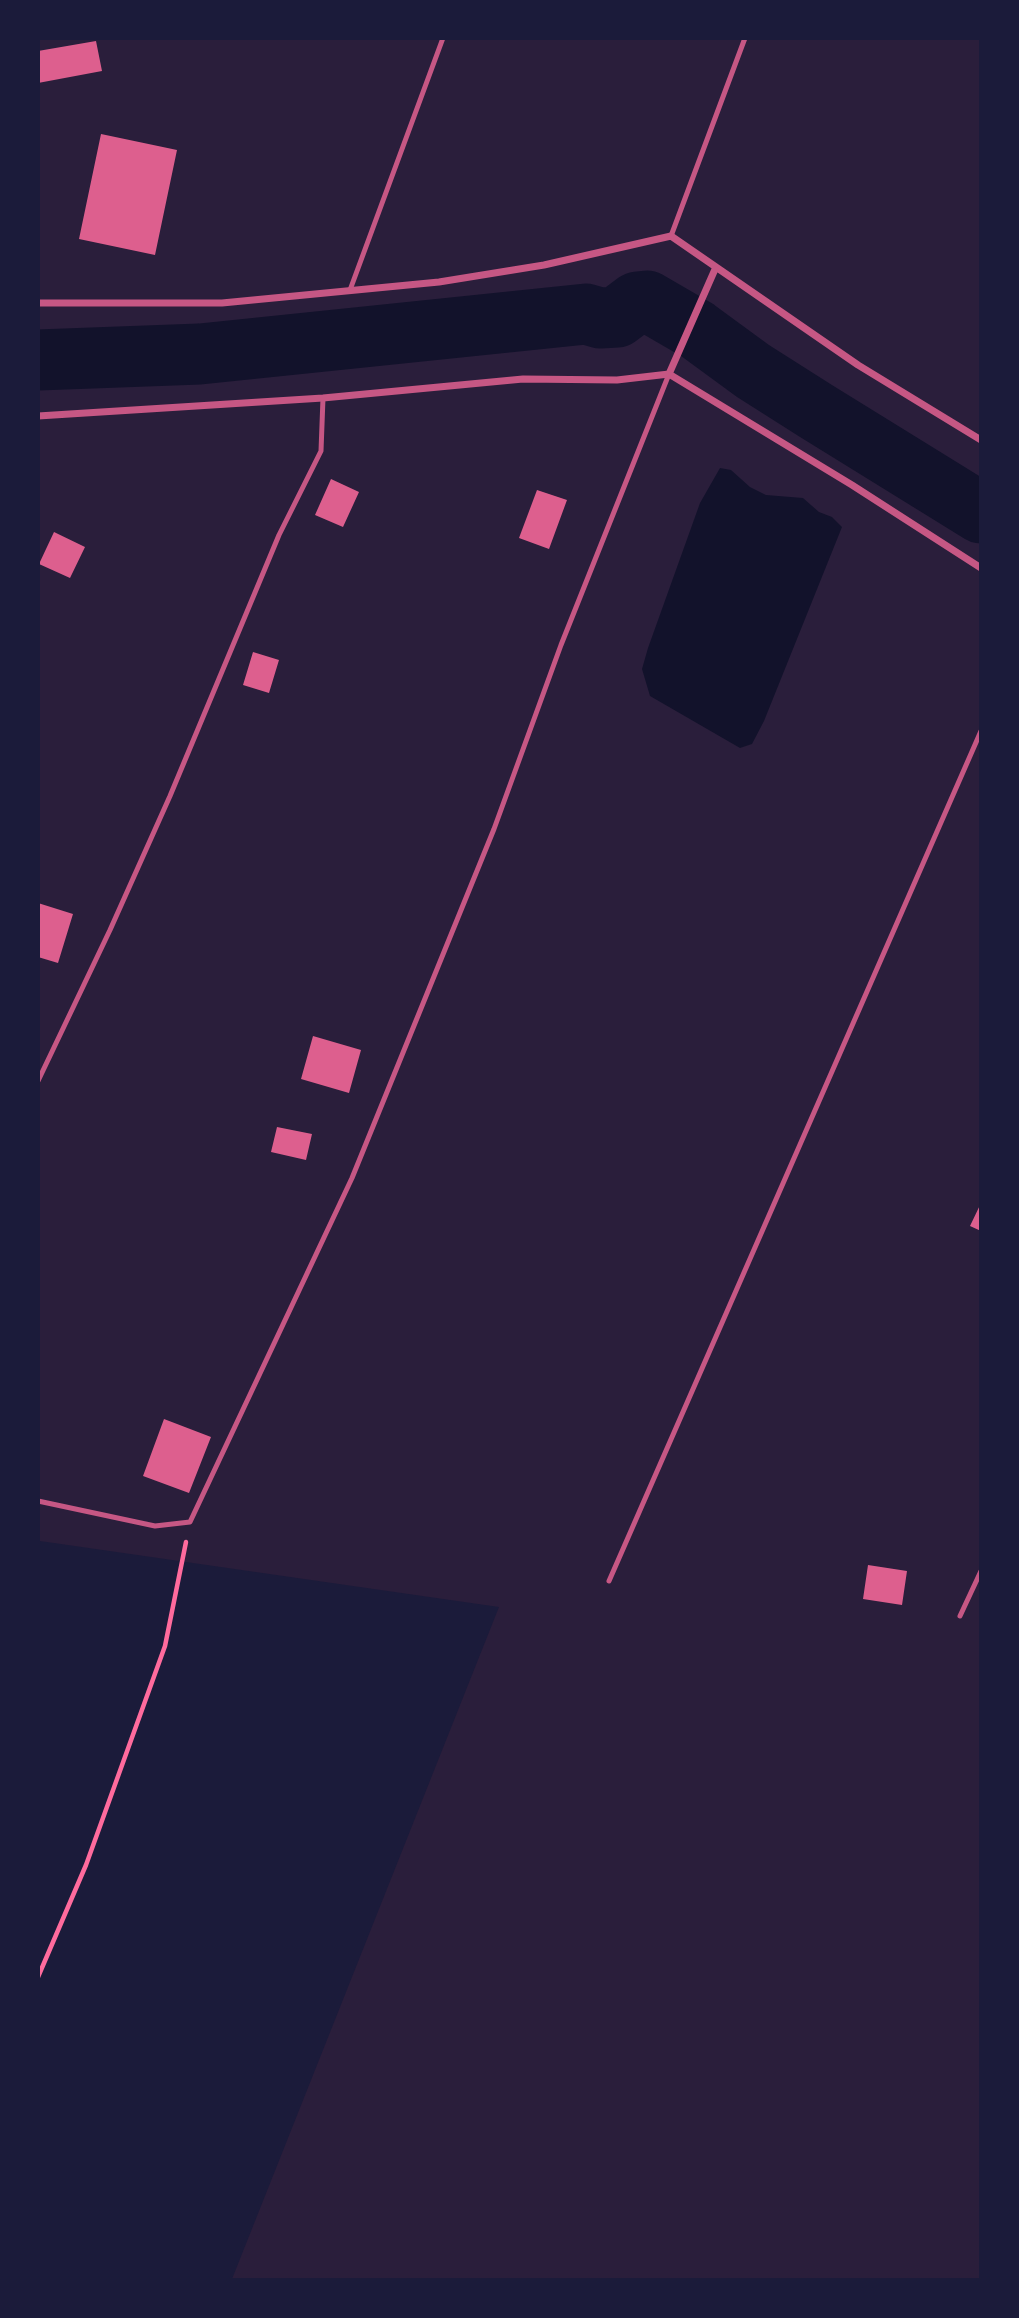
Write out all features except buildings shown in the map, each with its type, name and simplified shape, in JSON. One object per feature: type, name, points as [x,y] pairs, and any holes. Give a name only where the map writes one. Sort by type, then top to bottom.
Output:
[{"type":"street","points":[[38,303],[222,303],[439,282],[544,265],[671,236],[859,365],[981,440]]},
{"type":"street","points":[[669,374],[716,267]]},
{"type":"street","points":[[38,416],[323,398],[523,379],[617,380],[669,374],[852,485],[981,568]]},
{"type":"lane","points":[[350,290],[443,38]]},
{"type":"lane","points":[[671,236],[746,38]]},
{"type":"lane","points":[[38,1501],[155,1526],[190,1522],[352,1178],[494,829],[561,645],[669,374]]},
{"type":"lane","points":[[38,1081],[170,796],[279,535],[321,451],[323,398]]},
{"type":"lane","points":[[609,1581],[981,731]]},
{"type":"lane","points":[[960,1616],[981,1571]]},
{"type":"path","points":[[38,1977],[86,1865],[165,1646],[190,1522]]},
{"type":"shaded area","points":[[39,39],[980,39],[980,2279],[232,2279],[499,1607],[40,1541],[39,1544]]},
{"type":"shaded area","points":[[720,468],[731,470],[750,487],[766,495],[803,498],[842,527],[764,721],[752,744],[740,748],[650,696],[642,669],[700,503]]},
{"type":"waterway","points":[[38,360],[200,354],[586,314],[600,318],[617,317],[637,302],[647,301],[697,330],[753,371],[981,513]]}]
